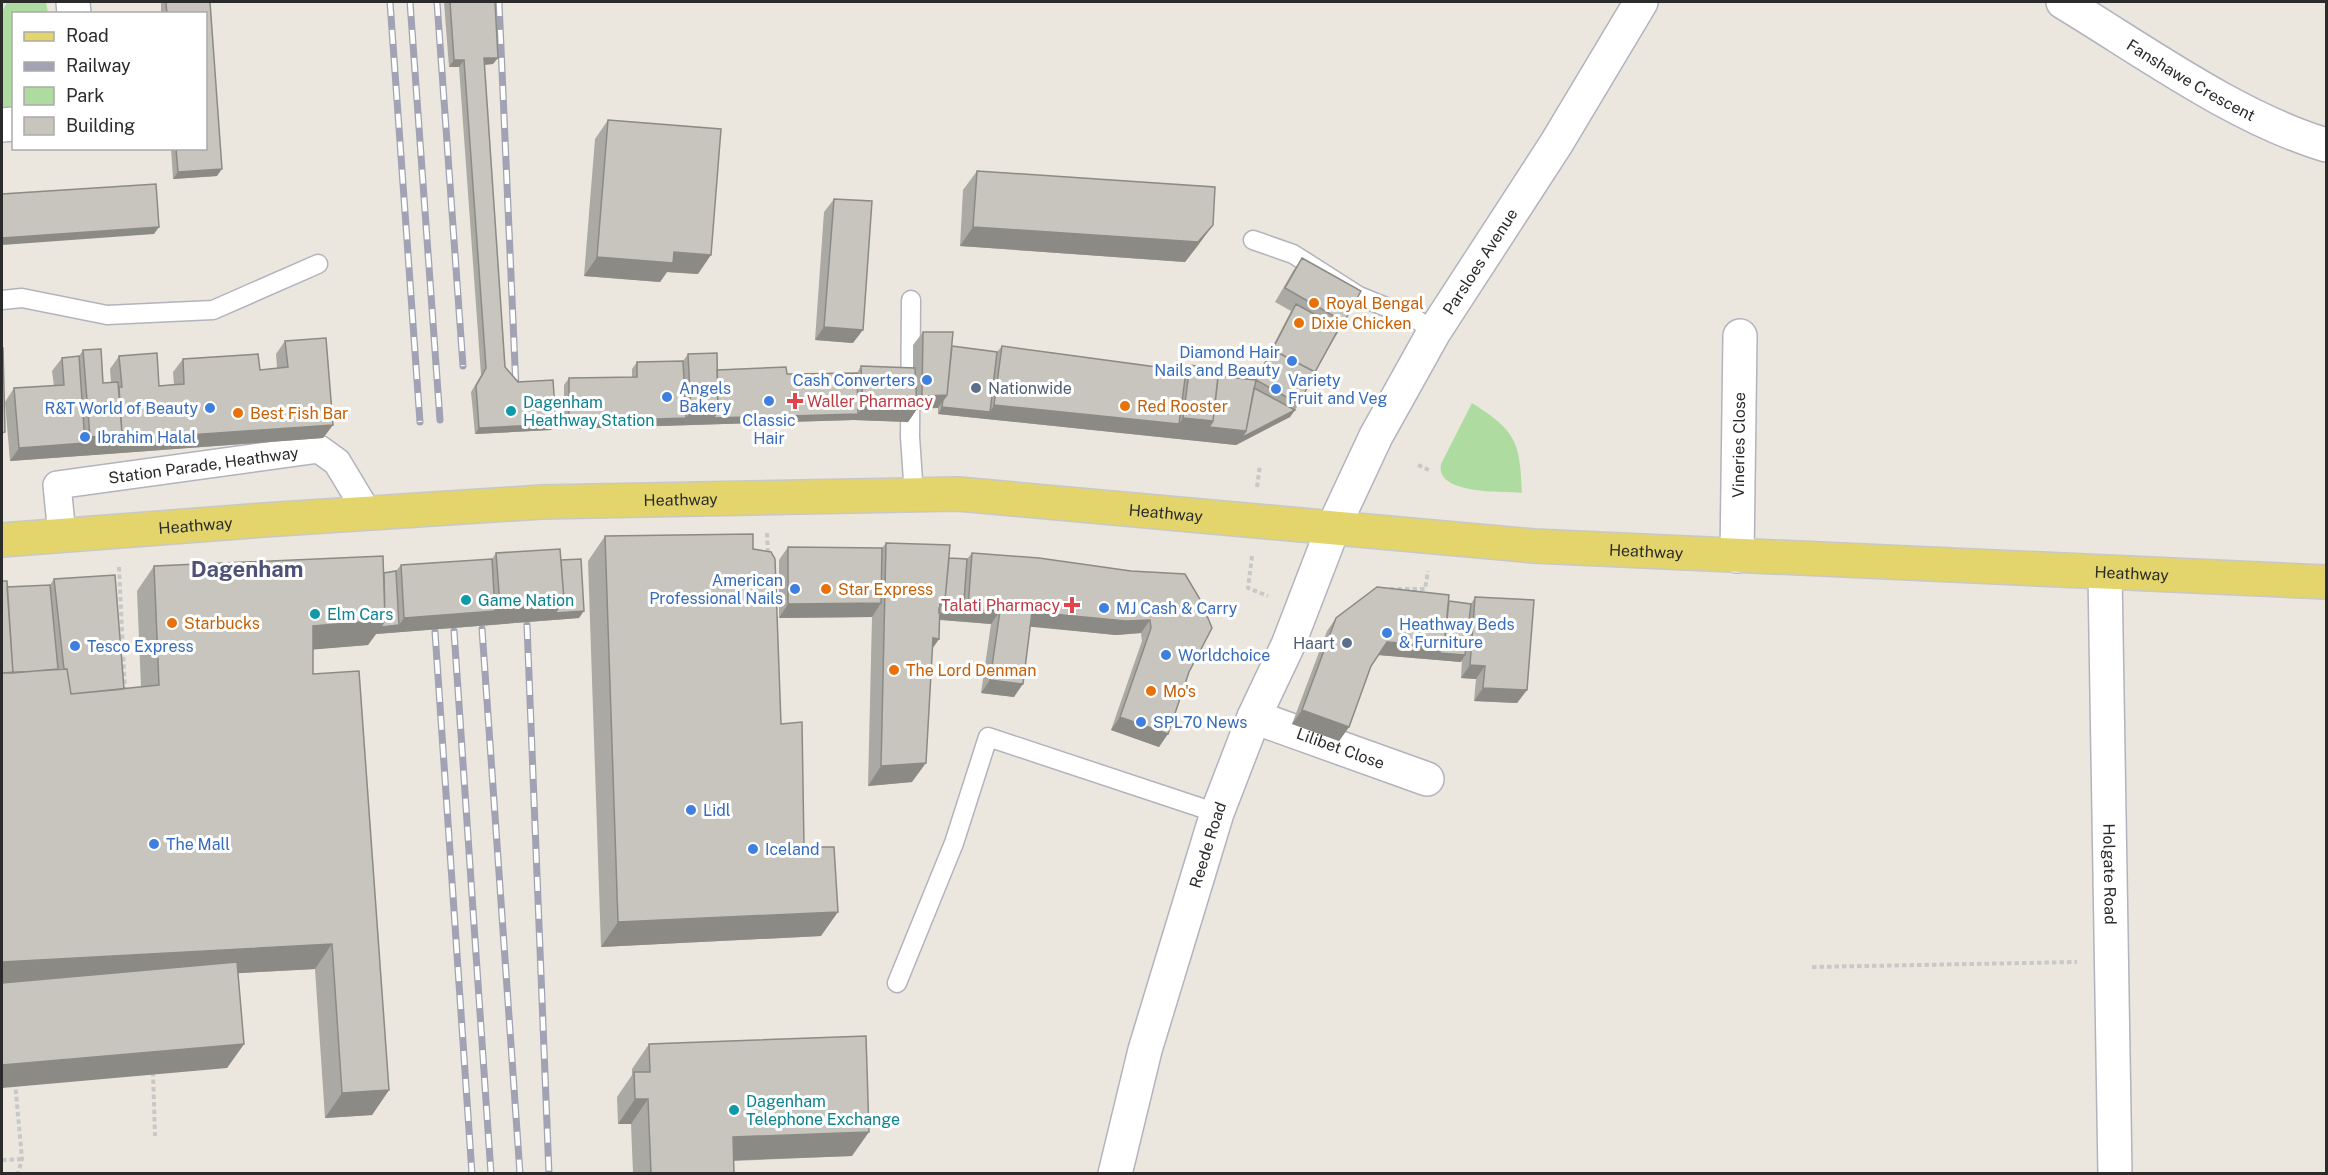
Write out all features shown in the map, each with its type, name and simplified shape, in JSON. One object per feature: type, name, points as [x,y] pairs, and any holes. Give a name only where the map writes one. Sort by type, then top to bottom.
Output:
[{"type":"main road","name":"Heathway","points":[[2,540],[367,512],[542,502],[958,494],[1534,546],[2105,574],[2326,582]]},
{"type":"street","name":"Parsloes Avenue","points":[[1333,528],[1376,436],[1434,332],[1556,144],[1641,2]]},
{"type":"street","name":"Fanshawe Crescent","points":[[2063,2],[2238,108],[2294,135],[2326,145]]},
{"type":"street","name":"Vineries Close","points":[[1737,556],[1740,336]]},
{"type":"street","name":"Station Parade, Heathway","points":[[62,535],[57,485],[319,449],[338,462],[367,512]]},
{"type":"street","name":"Reede Road","points":[[1115,1173],[1145,1050],[1217,813],[1254,717],[1288,645],[1333,528]]},
{"type":"street","name":"Holgate Road","points":[[2105,574],[2115,1173]]},
{"type":"street","name":"Lilibet Close","points":[[1254,717],[1427,778]]},
{"type":"lane","points":[[1253,240],[1293,254],[1359,296],[1416,319],[1434,332]]},
{"type":"lane","points":[[2,300],[22,298],[106,315],[213,310],[318,264]]},
{"type":"lane","points":[[911,300],[910,437],[914,495]]},
{"type":"lane","points":[[897,983],[954,843],[988,737],[1217,813]]},
{"type":"path","points":[[1257,491],[1260,465]]},
{"type":"path","points":[[1418,465],[1431,471]]},
{"type":"path","points":[[766,496],[769,565]]},
{"type":"path","points":[[1252,556],[1248,588],[1274,599]]},
{"type":"path","points":[[118,561],[125,702]]},
{"type":"path","points":[[1381,594],[1389,589],[1425,589],[1428,567]]},
{"type":"path","points":[[1812,967],[2111,961]]},
{"type":"path","points":[[153,1067],[155,1136]]},
{"type":"path","points":[[14,1079],[22,1159],[18,1173]]},
{"type":"path","points":[[2,1160],[22,1159]]},
{"type":"green space","points":[[46,2],[48,12],[12,12],[12,110],[2,111],[2,11],[7,3]]},
{"type":"green space","points":[[1472,403],[1498,422],[1513,439],[1520,461],[1522,493],[1486,491],[1458,486],[1448,481],[1442,474],[1441,464]]},
{"type":"building","points":[[166,2],[210,2],[222,169],[178,172],[176,150],[207,150],[207,12],[167,12]]},
{"type":"building","points":[[450,2],[495,2],[498,58],[484,58],[505,367],[518,382],[553,380],[556,424],[479,428],[476,386],[486,368],[464,60],[454,60]]},
{"type":"building","points":[[608,120],[721,129],[711,255],[674,252],[673,263],[597,257]]},
{"type":"building","points":[[977,171],[1215,187],[1213,225],[1198,242],[973,227]]},
{"type":"building","points":[[156,184],[159,227],[2,238],[2,194]]},
{"type":"building","points":[[834,199],[872,201],[863,330],[824,327]]},
{"type":"building","points":[[1302,258],[1361,291],[1344,322],[1285,288]]},
{"type":"building","points":[[1296,304],[1339,328],[1315,372],[1273,350],[1269,356]]},
{"type":"building","points":[[923,332],[953,332],[947,395],[922,396]]},
{"type":"building","points":[[326,338],[333,425],[118,440],[122,434],[119,387],[122,387],[119,356],[157,353],[159,386],[184,384],[183,359],[258,354],[260,370],[288,367],[285,341]]},
{"type":"building","points":[[952,346],[997,352],[990,412],[942,407],[947,395]]},
{"type":"building","points":[[1002,346],[1186,371],[1179,424],[994,405]]},
{"type":"building","points":[[2,348],[5,432],[2,433]]},
{"type":"building","points":[[101,349],[103,383],[118,382],[122,434],[90,437],[83,350]]},
{"type":"building","points":[[1273,350],[1315,372],[1299,404],[1256,380]]},
{"type":"building","points":[[717,353],[718,412],[691,412],[688,354]]},
{"type":"building","points":[[79,356],[85,443],[19,448],[14,388],[64,385],[62,358]]},
{"type":"building","points":[[683,361],[686,418],[569,422],[569,378],[637,377],[637,362]]},
{"type":"building","points":[[1190,365],[1219,370],[1213,421],[1183,418]]},
{"type":"building","points":[[861,366],[915,368],[917,409],[863,407]]},
{"type":"building","points":[[786,367],[787,374],[857,373],[858,414],[713,418],[718,412],[717,370]]},
{"type":"building","points":[[1218,376],[1256,380],[1246,431],[1209,427],[1213,421]]},
{"type":"building","points":[[1254,388],[1295,410],[1241,438],[1246,431]]},
{"type":"building","name":"Lidl","points":[[753,534],[753,549],[771,552],[775,559],[781,724],[802,722],[804,847],[834,847],[838,912],[618,922],[605,536]]},
{"type":"building","name":"The Lord Denman","points":[[886,543],[950,545],[945,600],[940,602],[939,639],[933,638],[926,763],[881,766]]},
{"type":"building","points":[[788,547],[882,548],[881,603],[788,604]]},
{"type":"building","points":[[560,549],[564,600],[500,605],[496,553]]},
{"type":"building","points":[[972,553],[1039,558],[1131,571],[1185,574],[1201,601],[1212,628],[1189,672],[1168,734],[1120,717],[1151,628],[1150,620],[1126,621],[1032,612],[1023,684],[990,680],[1000,611],[968,608]]},
{"type":"building","name":"The Mall","points":[[383,556],[385,620],[313,626],[313,674],[359,671],[389,1090],[342,1093],[332,944],[2,962],[2,673],[67,669],[71,694],[159,685],[154,566]]},
{"type":"building","points":[[949,558],[967,559],[963,615],[939,613],[939,608],[945,600]]},
{"type":"building","points":[[492,559],[495,611],[404,618],[401,565]]},
{"type":"building","points":[[581,559],[584,611],[555,613],[564,600],[561,560]]},
{"type":"building","points":[[396,571],[399,625],[381,627],[385,620],[384,573]]},
{"type":"building","points":[[115,575],[124,689],[71,694],[67,669],[64,669],[54,579]]},
{"type":"building","points":[[2,581],[7,581],[13,673],[2,673]]},
{"type":"building","points":[[50,585],[58,669],[13,673],[7,587]]},
{"type":"building","points":[[1377,587],[1449,595],[1444,646],[1387,642],[1371,666],[1349,727],[1302,710],[1336,618]]},
{"type":"building","points":[[1475,597],[1534,600],[1527,690],[1483,688],[1485,666],[1470,665]]},
{"type":"building","points":[[1449,601],[1471,604],[1465,655],[1439,653],[1444,646]]},
{"type":"building","points":[[237,962],[244,1044],[2,1065],[2,983]]},
{"type":"building","name":"Dagenham Telephone Exchange","points":[[866,1036],[869,1132],[733,1137],[734,1173],[651,1173],[648,1099],[635,1099],[634,1072],[650,1072],[649,1044]]},
{"type":"railway","points":[[390,2],[420,422]]},
{"type":"railway","points":[[410,2],[440,420]]},
{"type":"railway","points":[[437,2],[463,366]]},
{"type":"railway","points":[[499,2],[516,389]]},
{"type":"railway","points":[[527,625],[549,1174]]},
{"type":"railway","points":[[482,629],[520,1174]]},
{"type":"railway","points":[[454,631],[491,1174]]},
{"type":"railway","points":[[435,632],[472,1174]]},
{"type":"place","name":"Royal Bengal","points":[[1314,303]]},
{"type":"place","name":"Dixie Chicken","points":[[1299,323]]},
{"type":"place","name":"Diamond Hair Nails and Beauty","points":[[1292,361]]},
{"type":"place","name":"Cash Converters","points":[[927,380]]},
{"type":"place","name":"Nationwide","points":[[976,388]]},
{"type":"place","name":"Variety Fruit and Veg","points":[[1276,389]]},
{"type":"place","name":"Angels Bakery","points":[[667,397]]},
{"type":"place","name":"Classic Hair","points":[[769,401]]},
{"type":"place","name":"Waller Pharmacy","points":[[795,401]]},
{"type":"place","name":"Red Rooster","points":[[1125,406]]},
{"type":"place","name":"R&T World of Beauty","points":[[210,408]]},
{"type":"place","name":"Dagenham Heathway Station","points":[[511,411]]},
{"type":"place","name":"Best Fish Bar","points":[[238,413]]},
{"type":"place","name":"Ibrahim Halal","points":[[85,437]]},
{"type":"place","name":"American Professional Nails","points":[[795,589]]},
{"type":"place","name":"Star Express","points":[[826,589]]},
{"type":"place","name":"Game Nation","points":[[466,600]]},
{"type":"place","name":"Talati Pharmacy","points":[[1072,605]]},
{"type":"place","name":"MJ Cash & Carry","points":[[1104,608]]},
{"type":"place","name":"Elm Cars","points":[[315,614]]},
{"type":"place","name":"Starbucks","points":[[172,623]]},
{"type":"place","name":"Heathway Beds & Furniture","points":[[1387,633]]},
{"type":"place","name":"Haart","points":[[1347,643]]},
{"type":"place","name":"Tesco Express","points":[[75,646]]},
{"type":"place","name":"Worldchoice","points":[[1166,655]]},
{"type":"place","name":"The Lord Denman","points":[[894,670]]},
{"type":"place","name":"Mo's","points":[[1151,691]]},
{"type":"place","name":"SPL70 News","points":[[1141,722]]},
{"type":"place","name":"Lidl","points":[[691,810]]},
{"type":"place","name":"The Mall","points":[[154,844]]},
{"type":"place","name":"Iceland","points":[[753,849]]},
{"type":"place","name":"Dagenham Telephone Exchange","points":[[734,1110]]},
{"type":"district","name":"Dagenham","points":[[247,569]]}]
